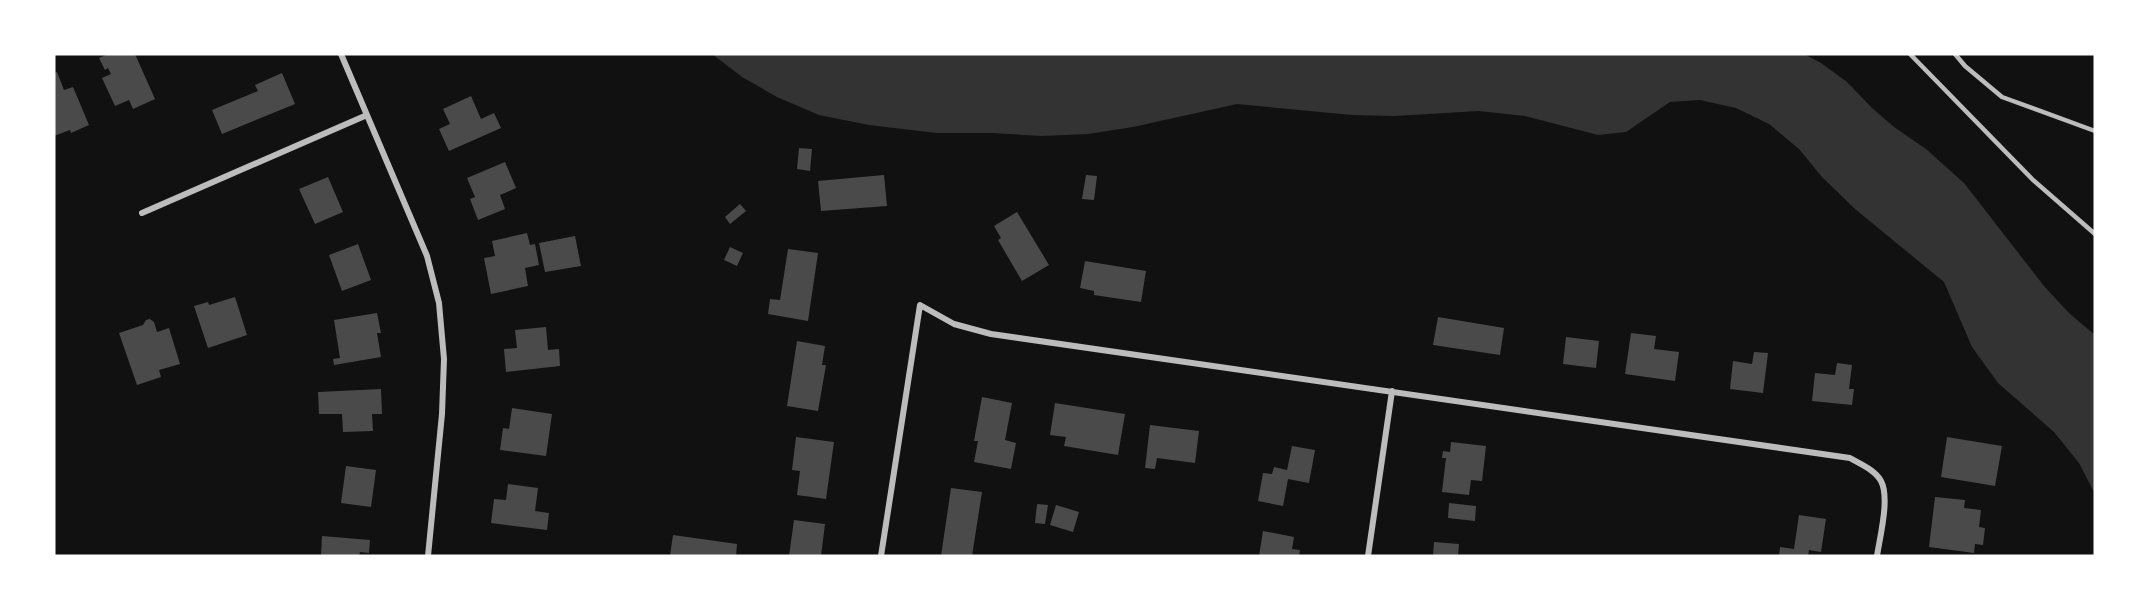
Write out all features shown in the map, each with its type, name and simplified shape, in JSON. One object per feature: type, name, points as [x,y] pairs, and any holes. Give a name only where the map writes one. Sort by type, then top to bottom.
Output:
[{"type":"street","points":[[341,54],[427,256],[439,303],[444,359],[442,414],[428,556]]},
{"type":"street","points":[[142,213],[367,115]]},
{"type":"street","points":[[881,556],[920,305],[954,324],[991,334],[1850,458],[1871,471],[1880,480],[1884,492],[1885,504],[1877,556]]},
{"type":"street","points":[[1368,556],[1392,391]]},
{"type":"lane","points":[[1910,54],[2033,180],[2095,234]]},
{"type":"lane","points":[[1955,54],[1965,66],[2002,97],[2095,130]]},
{"type":"shaded area","points":[[712,54],[1804,54],[1847,82],[1894,127],[1926,149],[1964,183],[2044,286],[2069,313],[2095,335],[2095,494],[2079,463],[2054,432],[1998,383],[1972,347],[1944,282],[1855,209],[1822,177],[1799,149],[1769,124],[1736,108],[1700,100],[1670,102],[1626,132],[1598,135],[1525,116],[1479,111],[1394,116],[1352,115],[1237,104],[1133,127],[1088,134],[1042,136],[937,133],[869,125],[819,115],[777,97],[742,77]]},
{"type":"building","points":[[108,54],[135,54],[155,99],[133,109],[129,100],[115,106],[102,78],[111,74],[108,68],[105,70],[99,58]]},
{"type":"building","points":[[57,72],[64,90],[73,87],[89,125],[71,133],[70,130],[54,136],[54,73]]},
{"type":"building","points":[[282,73],[295,104],[222,134],[212,110],[258,91],[255,85]]},
{"type":"building","points":[[471,96],[481,119],[494,113],[501,128],[449,151],[439,129],[450,124],[443,109]]},
{"type":"building","points":[[799,148],[812,149],[810,171],[797,169]]},
{"type":"building","points":[[505,162],[516,188],[500,195],[505,209],[478,220],[470,199],[475,197],[467,178]]},
{"type":"building","points":[[884,175],[887,206],[821,211],[818,181]]},
{"type":"building","points":[[1086,175],[1097,176],[1094,200],[1082,199]]},
{"type":"building","points":[[328,177],[343,212],[315,224],[299,189]]},
{"type":"building","points":[[740,204],[746,211],[730,224],[725,217]]},
{"type":"building","points":[[1017,212],[1049,265],[1022,281],[998,240],[1001,238],[994,226]]},
{"type":"building","points":[[527,233],[530,245],[535,244],[539,265],[525,268],[528,286],[491,294],[484,258],[495,256],[492,241]]},
{"type":"building","points":[[575,236],[581,266],[545,272],[539,243]]},
{"type":"building","points":[[358,244],[371,280],[342,291],[329,255]]},
{"type":"building","points":[[730,247],[743,253],[737,266],[724,260]]},
{"type":"building","points":[[788,249],[818,253],[808,321],[768,314],[770,299],[780,300]]},
{"type":"building","points":[[1085,261],[1146,271],[1141,302],[1094,295],[1094,291],[1080,288]]},
{"type":"building","points":[[235,297],[247,335],[208,348],[194,306],[208,302],[209,305]]},
{"type":"building","points":[[377,313],[381,333],[377,333],[381,357],[334,365],[333,359],[340,358],[334,320]]},
{"type":"building","points":[[1438,317],[1504,328],[1500,355],[1433,345]]},
{"type":"building","points":[[150,319],[154,322],[157,332],[169,328],[180,364],[159,370],[161,377],[137,385],[119,333],[143,325],[146,320]]},
{"type":"building","points":[[546,327],[548,350],[559,349],[560,366],[506,372],[504,349],[517,348],[515,330]]},
{"type":"building","points":[[1631,333],[1656,336],[1654,349],[1679,352],[1675,381],[1625,374]]},
{"type":"building","points":[[1566,337],[1599,341],[1596,368],[1563,364]]},
{"type":"building","points":[[797,341],[825,346],[822,365],[826,365],[818,411],[787,406]]},
{"type":"building","points":[[1754,352],[1768,353],[1763,393],[1730,389],[1733,361],[1752,364]]},
{"type":"building","points":[[1837,363],[1852,365],[1849,389],[1854,389],[1852,405],[1812,401],[1815,373],[1835,375]]},
{"type":"building","points":[[381,389],[382,414],[372,414],[373,431],[343,432],[342,414],[319,414],[318,392]]},
{"type":"building","points":[[982,397],[1012,403],[1005,440],[1016,443],[1011,469],[974,462],[978,441],[974,441]]},
{"type":"building","points":[[1055,403],[1125,414],[1118,455],[1064,446],[1066,437],[1050,435]]},
{"type":"building","points":[[512,408],[552,414],[546,456],[500,450],[503,428],[509,429]]},
{"type":"building","points":[[1150,425],[1199,431],[1195,463],[1157,458],[1155,469],[1145,468]]},
{"type":"building","points":[[796,437],[834,442],[826,499],[797,495],[800,471],[792,470]]},
{"type":"building","points":[[1947,437],[2002,446],[1995,486],[1941,477]]},
{"type":"building","points":[[1451,442],[1486,446],[1482,481],[1471,480],[1469,495],[1442,492],[1446,458],[1442,458],[1443,451],[1450,452]]},
{"type":"building","points":[[1292,446],[1315,450],[1309,483],[1288,479],[1283,506],[1258,501],[1263,473],[1272,474],[1274,467],[1287,470]]},
{"type":"building","points":[[346,466],[376,470],[371,507],[341,503]]},
{"type":"building","points":[[508,484],[538,488],[535,511],[549,513],[547,530],[491,523],[494,499],[506,500]]},
{"type":"building","points":[[951,488],[982,492],[972,556],[941,556]]},
{"type":"building","points":[[1935,497],[1965,500],[1964,508],[1981,510],[1979,527],[1985,528],[1983,545],[1975,544],[1974,553],[1929,547]]},
{"type":"building","points":[[1449,503],[1476,506],[1475,521],[1448,518]]},
{"type":"building","points":[[1037,504],[1048,505],[1045,524],[1035,523]]},
{"type":"building","points":[[1056,505],[1079,512],[1073,532],[1050,525]]},
{"type":"building","points":[[1799,515],[1826,519],[1821,552],[1809,550],[1808,556],[1779,556],[1780,547],[1794,549]]},
{"type":"building","points":[[794,520],[825,524],[821,556],[789,556]]},
{"type":"building","points":[[1263,531],[1294,537],[1292,549],[1300,550],[1299,556],[1259,556]]},
{"type":"building","points":[[673,535],[737,544],[736,556],[670,556]]},
{"type":"building","points":[[322,536],[370,540],[369,553],[360,552],[359,556],[321,556]]},
{"type":"building","points":[[1434,542],[1459,544],[1458,556],[1433,556]]}]
